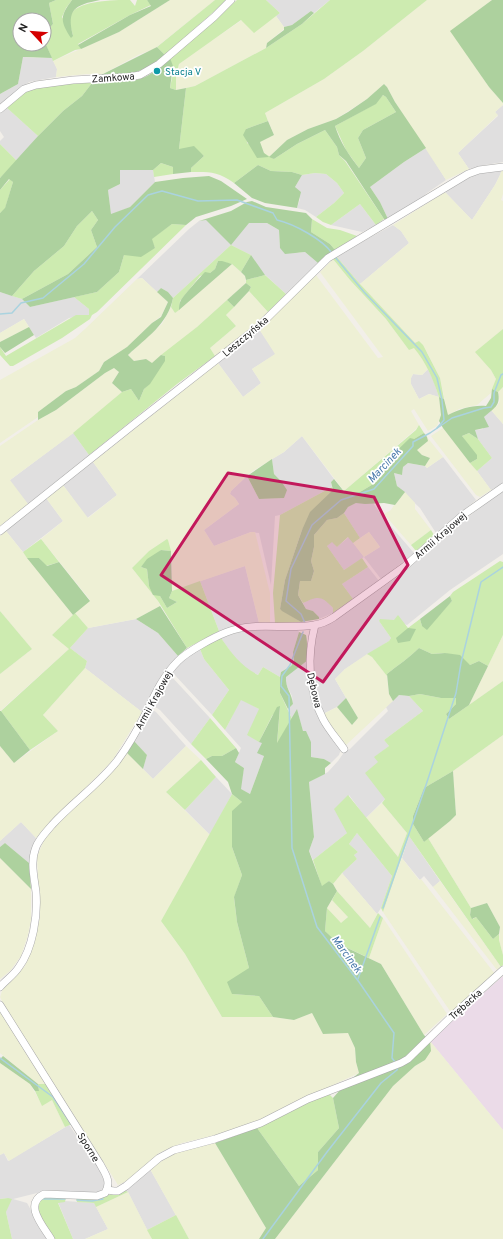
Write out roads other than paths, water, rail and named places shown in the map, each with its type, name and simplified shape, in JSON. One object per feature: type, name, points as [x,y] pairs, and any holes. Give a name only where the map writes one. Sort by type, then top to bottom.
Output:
[{"type":"street","name":"Zamkowa","points":[[0,109],[24,89],[36,86],[73,80],[128,78],[140,75],[159,64],[214,17],[231,0]]},
{"type":"street","name":"Leszczyńska","points":[[0,531],[257,328],[333,255],[468,174],[479,170],[503,167]]},
{"type":"street","name":"Armii Krajowej","points":[[0,987],[21,964],[31,940],[37,907],[32,864],[33,855],[38,844],[47,831],[64,813],[117,761],[130,741],[161,682],[179,659],[192,650],[227,632],[252,626],[294,627],[322,623],[344,611],[405,566],[463,515],[503,488]]},
{"type":"street","name":"Dębowa","points":[[315,625],[310,648],[309,668],[312,686],[323,719],[344,749]]},
{"type":"street","name":"Trębacka","points":[[107,1190],[114,1191],[126,1186],[154,1162],[174,1150],[215,1139],[261,1123],[308,1099],[401,1062],[408,1058],[503,970]]},
{"type":"street","name":"Sporne","points":[[0,1005],[105,1173],[108,1181],[107,1190]]},
{"type":"street","points":[[51,1239],[36,1214],[34,1201],[38,1197],[44,1194],[97,1196],[105,1193],[107,1190]]},
{"type":"waterway","points":[[0,314],[12,313],[21,303],[43,298],[84,264],[115,227],[148,195],[162,191],[198,201],[237,200],[273,213],[277,220],[315,237],[332,253]]},
{"type":"waterway","points":[[335,257],[364,292],[422,352],[437,378],[442,400],[444,420],[437,428]]},
{"type":"waterway","name":"Marcinek","points":[[305,623],[301,614],[286,601],[291,569],[312,525],[341,500],[374,489],[413,446],[413,442],[430,433],[452,418],[491,407],[494,402],[494,393],[501,375],[503,374]]},
{"type":"waterway","points":[[383,908],[456,693],[461,663],[481,582],[503,567]]},
{"type":"waterway","name":"Marcinek","points":[[303,632],[290,665],[282,676],[281,686],[289,696],[292,848],[317,927],[359,982],[394,1033],[392,1058],[395,1062]]},
{"type":"waterway","points":[[358,979],[380,917]]},
{"type":"waterway","points":[[0,1058],[53,1097],[71,1124]]},
{"type":"waterway","name":"Marcinek","points":[[263,1239],[327,1152],[381,1083],[397,1070],[398,1067]]},
{"type":"waterway","points":[[43,1199],[65,1199]]},
{"type":"waterway","points":[[77,1200],[92,1201],[103,1199]]},
{"type":"place","name":"Stacja V","points":[[157,71]]}]
